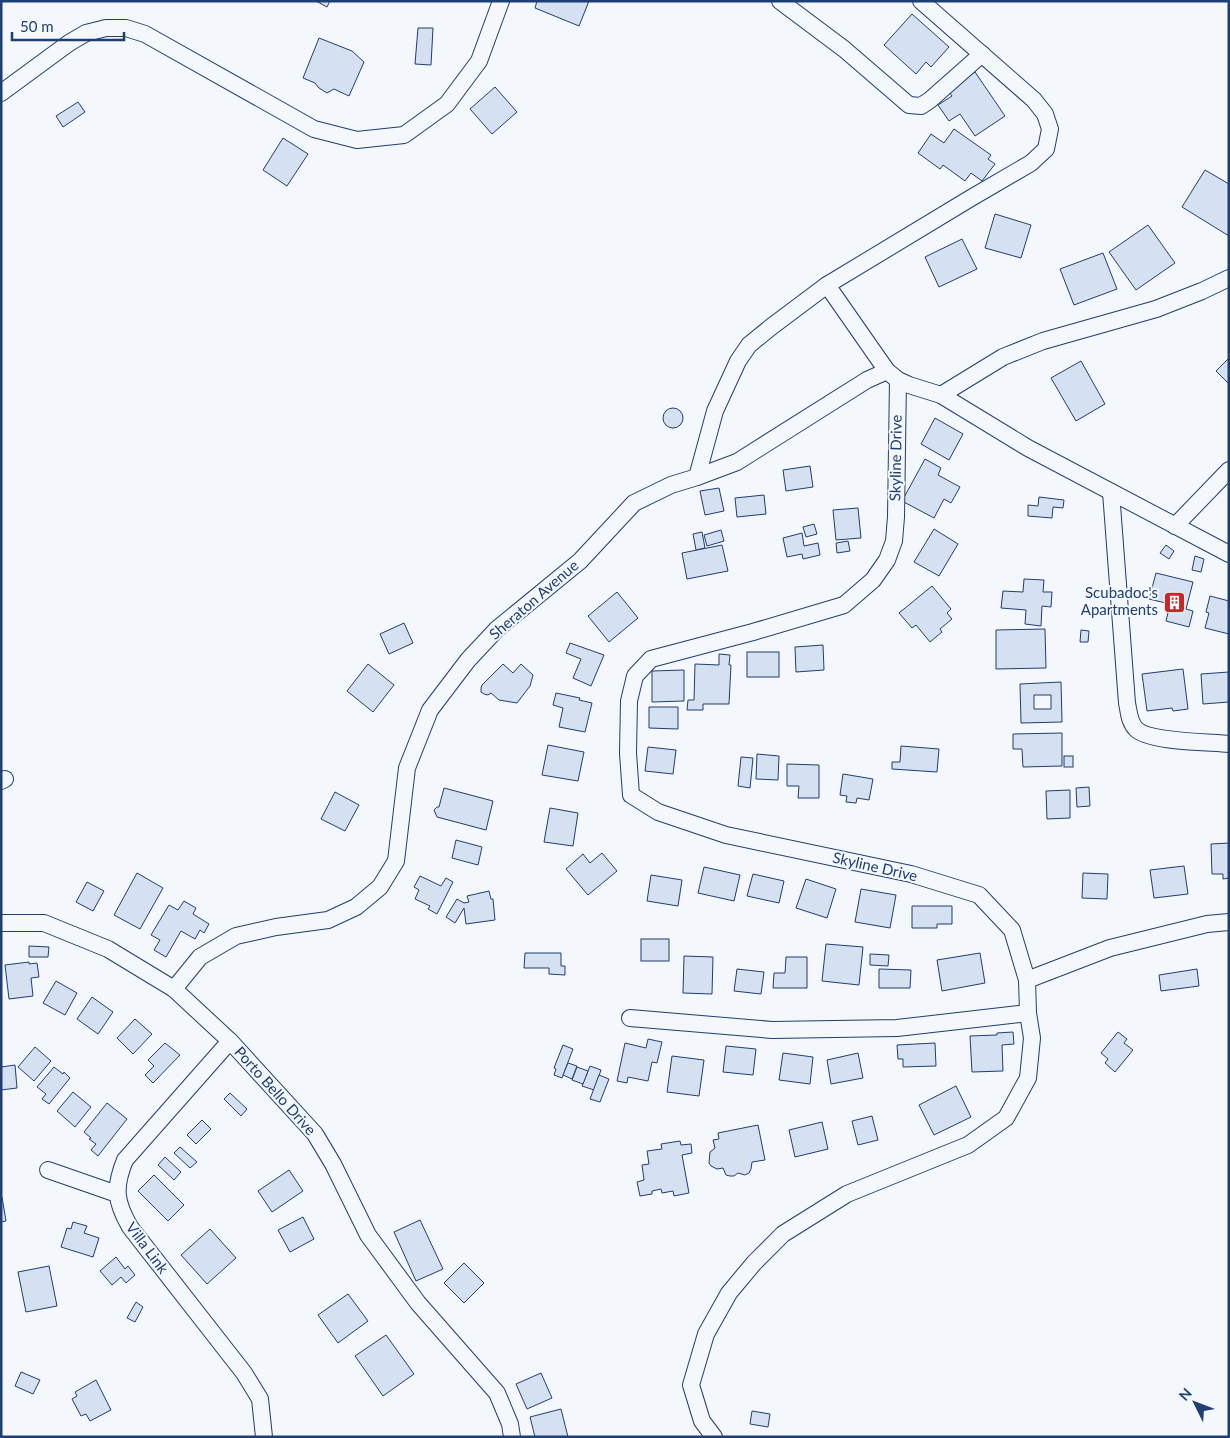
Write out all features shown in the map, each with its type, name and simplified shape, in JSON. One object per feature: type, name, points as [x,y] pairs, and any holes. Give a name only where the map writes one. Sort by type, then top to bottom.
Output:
[{"type":"street","points":[[1,93],[69,43],[86,33],[106,28],[126,28],[144,34],[314,128],[357,140],[404,135],[447,104],[479,61],[501,1]]},
{"type":"street","points":[[780,1],[844,50],[909,105],[921,106],[926,103],[982,54]]},
{"type":"street","points":[[697,477],[715,411],[738,361],[749,345],[827,285],[1031,164],[1046,149],[1050,130],[1045,114],[1034,100],[921,1]]},
{"type":"street","points":[[941,396],[1004,357],[1043,342],[1156,309],[1229,278]]},
{"type":"street","points":[[827,285],[892,375],[909,385],[941,396],[1028,448],[1229,554]]},
{"type":"street","name":"Sheraton Avenue","points":[[174,989],[200,957],[236,936],[276,927],[328,920],[356,907],[380,887],[396,861],[407,768],[430,710],[468,660],[497,629],[580,561],[634,503],[671,485],[738,462],[867,380],[892,375]]},
{"type":"street","name":"Skyline Drive","points":[[714,1437],[702,1420],[691,1385],[706,1334],[730,1293],[754,1263],[783,1234],[847,1194],[968,1145],[1006,1118],[1028,1078],[1032,1038],[1028,1013],[1027,980],[1012,930],[979,895],[911,874],[726,835],[658,812],[631,794],[628,753],[629,701],[636,676],[651,659],[844,605],[873,580],[887,560],[894,541],[896,517],[892,375]]},
{"type":"street","points":[[1175,526],[1229,470]]},
{"type":"street","points":[[1111,492],[1127,703],[1134,727],[1140,734],[1164,739],[1229,744]]},
{"type":"street","name":"Porto Bello Drive","points":[[1,923],[44,922],[108,950],[174,989],[230,1040],[315,1134],[333,1164],[368,1235],[418,1303],[497,1393],[510,1424],[512,1437]]},
{"type":"street","points":[[1027,980],[1110,948],[1207,924],[1229,922]]},
{"type":"street","points":[[630,1018],[772,1030],[898,1028],[1028,1013]]},
{"type":"street","name":"Villa Link","points":[[230,1040],[137,1145],[126,1160],[119,1176],[118,1194],[121,1212],[130,1227],[244,1373],[260,1399],[264,1437]]},
{"type":"street","points":[[48,1170],[118,1194]]},
{"type":"building","points":[[316,1],[330,1],[327,7]]},
{"type":"building","points":[[537,1],[589,1],[579,26],[535,8]]},
{"type":"building","points":[[912,14],[949,47],[931,67],[926,62],[916,74],[884,45]]},
{"type":"building","points":[[418,28],[433,28],[431,65],[415,64]]},
{"type":"building","points":[[319,38],[352,51],[364,62],[349,96],[334,89],[327,93],[315,83],[303,78]]},
{"type":"building","points":[[975,72],[1005,116],[975,136],[960,114],[949,121],[938,105],[952,96],[948,90]]},
{"type":"building","points":[[495,87],[517,112],[492,134],[470,109]]},
{"type":"building","points":[[78,102],[85,112],[63,127],[56,116]]},
{"type":"building","points":[[954,129],[991,155],[988,159],[995,164],[982,181],[971,173],[965,181],[943,165],[940,169],[918,153],[931,134],[944,143]]},
{"type":"building","points":[[283,138],[308,154],[287,186],[263,170]]},
{"type":"building","points":[[1205,170],[1229,184],[1229,236],[1182,207]]},
{"type":"building","points":[[995,214],[1031,225],[1021,258],[985,248]]},
{"type":"building","points":[[1148,225],[1175,263],[1136,290],[1109,252]]},
{"type":"building","points":[[962,239],[977,269],[939,287],[925,257]]},
{"type":"building","points":[[1103,253],[1117,289],[1074,305],[1060,269]]},
{"type":"building","points":[[1229,358],[1229,384],[1216,371]]},
{"type":"building","points":[[1081,361],[1105,404],[1076,421],[1051,378]]},
{"type":"building","points":[[673,408],[680,411],[683,418],[680,425],[673,428],[666,425],[663,418],[666,411]]},
{"type":"building","points":[[935,418],[963,434],[949,460],[921,444]]},
{"type":"building","points":[[925,459],[941,468],[938,475],[960,487],[951,503],[944,499],[934,518],[902,501]]},
{"type":"building","points":[[810,466],[813,487],[786,491],[783,470]]},
{"type":"building","points":[[719,488],[724,511],[705,515],[700,491]]},
{"type":"building","points":[[764,495],[766,514],[737,517],[735,498]]},
{"type":"building","points":[[1039,497],[1064,500],[1063,508],[1053,507],[1052,518],[1028,516],[1028,505],[1038,506]]},
{"type":"building","points":[[858,508],[861,538],[836,540],[833,510]]},
{"type":"building","points":[[814,524],[817,534],[806,537],[803,527]]},
{"type":"building","points":[[934,529],[958,544],[939,576],[914,562]]},
{"type":"building","points":[[721,530],[724,541],[707,546],[704,535]]},
{"type":"building","points":[[702,532],[705,548],[696,550],[693,534]]},
{"type":"building","points":[[802,533],[804,546],[818,543],[820,555],[803,559],[802,554],[787,557],[783,538]]},
{"type":"building","points":[[848,541],[850,551],[837,553],[836,543]]},
{"type":"building","points":[[722,545],[728,571],[687,579],[682,553]]},
{"type":"building","points":[[1166,545],[1174,551],[1169,559],[1160,553]]},
{"type":"building","points":[[1195,556],[1204,559],[1201,572],[1192,570]]},
{"type":"building","name":"Scubadoc's Apartments","points":[[1156,573],[1193,582],[1186,609],[1193,611],[1189,627],[1166,621],[1170,604],[1149,599]]},
{"type":"building","points":[[1024,579],[1044,580],[1043,592],[1052,592],[1051,607],[1042,606],[1041,626],[1025,624],[1026,610],[1001,608],[1003,591],[1023,592]]},
{"type":"building","points":[[932,586],[951,609],[947,613],[952,619],[940,629],[942,632],[930,642],[916,625],[912,628],[899,613]]},
{"type":"building","points":[[617,592],[638,618],[609,642],[588,616]]},
{"type":"building","points":[[1210,596],[1229,601],[1229,634],[1205,628],[1209,613],[1206,612]]},
{"type":"building","points":[[404,623],[413,643],[389,654],[380,634]]},
{"type":"building","points":[[1045,629],[1046,668],[996,669],[996,630]]},
{"type":"building","points":[[1081,630],[1089,631],[1088,642],[1080,642]]},
{"type":"building","points":[[570,643],[604,655],[591,686],[573,678],[581,659],[566,653]]},
{"type":"building","points":[[823,645],[824,670],[796,672],[795,647]]},
{"type":"building","points":[[747,652],[779,652],[779,677],[747,677]]},
{"type":"building","points":[[719,654],[730,655],[729,704],[703,704],[703,710],[687,710],[688,700],[694,700],[695,664],[719,665]]},
{"type":"building","points":[[368,664],[394,685],[373,712],[347,691]]},
{"type":"building","points":[[503,664],[513,673],[521,664],[533,675],[530,686],[517,703],[499,700],[491,693],[488,695],[481,692],[482,685]]},
{"type":"building","points":[[1183,669],[1188,709],[1173,711],[1172,708],[1147,711],[1142,674]]},
{"type":"building","points":[[684,670],[684,701],[652,702],[652,671]]},
{"type":"building","points":[[1229,672],[1229,702],[1203,704],[1201,674]]},
{"type":"building","points":[[1061,682],[1062,722],[1021,723],[1020,684]],"holes":[[[1034,695],[1051,695],[1051,709],[1034,709]]]},
{"type":"building","points":[[556,693],[580,698],[579,700],[592,703],[585,732],[559,727],[563,708],[553,705]]},
{"type":"building","points":[[649,707],[678,707],[678,729],[649,728]]},
{"type":"building","points":[[1062,733],[1062,766],[1023,767],[1022,749],[1013,749],[1013,734]]},
{"type":"building","points":[[548,745],[584,752],[578,781],[542,775]]},
{"type":"building","points":[[901,746],[939,749],[937,772],[892,769],[892,762],[900,762]]},
{"type":"building","points":[[648,747],[676,750],[673,774],[645,771]]},
{"type":"building","points":[[757,754],[779,756],[778,780],[756,779]]},
{"type":"building","points":[[1064,756],[1073,756],[1073,767],[1064,767]]},
{"type":"building","points":[[741,757],[753,758],[750,788],[738,786]]},
{"type":"building","points":[[787,764],[819,765],[819,798],[798,798],[799,786],[787,786]]},
{"type":"building","points":[[843,774],[873,779],[869,800],[857,798],[856,803],[846,802],[847,796],[840,795]]},
{"type":"building","points":[[1089,787],[1090,806],[1077,807],[1076,788]]},
{"type":"building","points":[[444,788],[493,801],[486,830],[437,817],[434,810],[439,807]]},
{"type":"building","points":[[1070,790],[1070,818],[1047,819],[1046,791]]},
{"type":"building","points":[[335,792],[359,805],[345,831],[321,819]]},
{"type":"building","points":[[550,808],[578,813],[573,846],[544,842]]},
{"type":"building","points":[[456,840],[482,847],[478,865],[452,858]]},
{"type":"building","points":[[1229,843],[1229,878],[1223,879],[1223,874],[1212,874],[1211,844]]},
{"type":"building","points":[[602,853],[617,871],[588,895],[566,869],[583,854],[590,863]]},
{"type":"building","points":[[1184,866],[1188,894],[1154,898],[1150,870]]},
{"type":"building","points":[[704,867],[740,875],[734,901],[698,893]]},
{"type":"building","points":[[137,873],[163,888],[140,929],[114,915]]},
{"type":"building","points":[[1083,873],[1108,874],[1107,899],[1082,898]]},
{"type":"building","points":[[753,874],[784,881],[779,903],[747,896]]},
{"type":"building","points":[[651,875],[682,880],[678,906],[647,901]]},
{"type":"building","points":[[420,876],[441,886],[446,878],[453,882],[437,914],[428,909],[430,906],[415,899],[419,890],[414,887]]},
{"type":"building","points":[[806,879],[836,889],[827,918],[796,908]]},
{"type":"building","points":[[87,882],[104,891],[93,911],[76,902]]},
{"type":"building","points":[[861,889],[896,895],[890,928],[855,922]]},
{"type":"building","points":[[489,891],[491,899],[493,899],[495,920],[466,924],[464,908],[455,923],[446,917],[457,899],[464,903],[469,902],[467,896]]},
{"type":"building","points":[[184,901],[196,908],[193,914],[209,924],[204,933],[200,930],[195,939],[181,931],[166,957],[154,950],[160,940],[151,935],[169,905],[178,910]]},
{"type":"building","points":[[912,906],[952,906],[952,924],[937,924],[937,928],[912,928]]},
{"type":"building","points":[[641,939],[669,939],[669,961],[641,961]]},
{"type":"building","points":[[826,944],[863,947],[859,985],[822,981]]},
{"type":"building","points":[[29,946],[49,947],[48,957],[29,957]]},
{"type":"building","points":[[525,953],[561,953],[561,966],[565,966],[565,975],[549,974],[549,968],[524,968]]},
{"type":"building","points":[[980,953],[985,983],[942,991],[937,960]]},
{"type":"building","points":[[870,954],[889,955],[888,966],[870,965]]},
{"type":"building","points":[[684,956],[713,957],[712,994],[683,993]]},
{"type":"building","points":[[786,957],[807,957],[807,988],[773,988],[774,973],[785,973]]},
{"type":"building","points":[[29,962],[29,964],[37,963],[39,977],[31,978],[33,996],[9,999],[5,965]]},
{"type":"building","points":[[737,969],[764,972],[761,994],[734,991]]},
{"type":"building","points":[[879,969],[911,970],[910,988],[879,988]]},
{"type":"building","points":[[1197,969],[1199,986],[1161,991],[1159,975]]},
{"type":"building","points":[[56,981],[77,993],[65,1015],[43,1003]]},
{"type":"building","points":[[92,997],[113,1012],[98,1034],[77,1019]]},
{"type":"building","points":[[135,1019],[152,1034],[133,1054],[117,1038]]},
{"type":"building","points":[[1013,1032],[1014,1044],[1002,1045],[1003,1071],[972,1072],[970,1036],[997,1035],[997,1033]]},
{"type":"building","points":[[1118,1032],[1127,1039],[1124,1043],[1133,1050],[1115,1072],[1105,1063],[1108,1059],[1101,1053]]},
{"type":"building","points":[[648,1039],[662,1042],[657,1063],[652,1062],[648,1081],[628,1077],[627,1083],[617,1081],[625,1043],[646,1048]]},
{"type":"building","points":[[165,1043],[180,1055],[153,1083],[145,1075],[154,1066],[148,1060]]},
{"type":"building","points":[[935,1043],[936,1066],[903,1067],[903,1059],[898,1059],[897,1045]]},
{"type":"building","points":[[563,1045],[573,1049],[562,1078],[554,1075],[556,1069],[554,1068]]},
{"type":"building","points":[[726,1046],[756,1049],[753,1075],[723,1072]]},
{"type":"building","points":[[35,1047],[51,1061],[34,1081],[18,1067]]},
{"type":"building","points":[[783,1053],[813,1057],[810,1084],[779,1080]]},
{"type":"building","points":[[858,1053],[863,1078],[831,1084],[827,1060]]},
{"type":"building","points":[[672,1056],[704,1060],[699,1096],[667,1092]]},
{"type":"building","points":[[568,1063],[577,1066],[572,1079],[563,1075]]},
{"type":"building","points":[[15,1065],[17,1088],[1,1090],[1,1067]]},
{"type":"building","points":[[590,1066],[601,1070],[594,1090],[582,1086]]},
{"type":"building","points":[[54,1067],[63,1074],[64,1072],[70,1078],[49,1104],[42,1099],[46,1094],[37,1087]]},
{"type":"building","points":[[577,1067],[588,1071],[583,1084],[572,1080]]},
{"type":"building","points":[[599,1075],[609,1079],[600,1102],[590,1099]]},
{"type":"building","points":[[956,1086],[971,1117],[934,1135],[919,1105]]},
{"type":"building","points":[[73,1092],[91,1107],[75,1127],[57,1111]]},
{"type":"building","points":[[230,1093],[247,1109],[241,1116],[224,1099]]},
{"type":"building","points":[[107,1103],[127,1119],[98,1156],[91,1150],[96,1144],[84,1132]]},
{"type":"building","points":[[872,1116],[878,1140],[858,1145],[852,1121]]},
{"type":"building","points":[[202,1120],[211,1129],[196,1144],[187,1135]]},
{"type":"building","points":[[822,1122],[828,1149],[795,1157],[789,1130]]},
{"type":"building","points":[[758,1125],[765,1160],[752,1162],[749,1173],[745,1175],[738,1173],[734,1176],[726,1175],[723,1168],[717,1169],[711,1166],[709,1163],[710,1152],[715,1148],[713,1140],[719,1139],[718,1133]]},
{"type":"building","points":[[680,1141],[681,1145],[691,1144],[692,1153],[682,1155],[689,1193],[674,1196],[673,1191],[662,1193],[661,1189],[652,1191],[652,1194],[640,1196],[637,1182],[644,1180],[642,1165],[649,1164],[647,1151],[662,1149],[661,1144]]},
{"type":"building","points":[[180,1147],[197,1162],[190,1168],[174,1153]]},
{"type":"building","points":[[165,1157],[181,1172],[174,1180],[158,1165]]},
{"type":"building","points":[[289,1170],[303,1191],[272,1212],[258,1191]]},
{"type":"building","points":[[154,1175],[184,1205],[168,1221],[138,1191]]},
{"type":"building","points":[[1,1197],[6,1221],[1,1222]]},
{"type":"building","points":[[303,1217],[314,1239],[290,1252],[278,1230]]},
{"type":"building","points":[[420,1220],[443,1269],[416,1281],[394,1232]]},
{"type":"building","points":[[73,1222],[87,1226],[84,1233],[99,1238],[93,1257],[61,1247],[67,1228],[71,1229]]},
{"type":"building","points":[[210,1229],[236,1258],[207,1284],[181,1255]]},
{"type":"building","points":[[116,1257],[125,1269],[128,1266],[135,1275],[126,1283],[121,1277],[112,1285],[100,1271]]},
{"type":"building","points":[[464,1263],[484,1283],[464,1303],[444,1283]]},
{"type":"building","points":[[49,1266],[57,1306],[26,1312],[18,1272]]},
{"type":"building","points":[[348,1294],[368,1321],[338,1343],[318,1315]]},
{"type":"building","points":[[136,1302],[143,1307],[135,1322],[127,1318]]},
{"type":"building","points":[[386,1335],[414,1374],[383,1396],[355,1356]]},
{"type":"building","points":[[21,1372],[40,1380],[33,1394],[15,1386]]},
{"type":"building","points":[[541,1373],[552,1398],[527,1409],[516,1384]]},
{"type":"building","points":[[96,1380],[111,1410],[90,1421],[86,1414],[81,1416],[72,1399],[77,1396],[75,1392]]},
{"type":"building","points":[[561,1409],[568,1437],[535,1437],[530,1417]]},
{"type":"building","points":[[752,1411],[770,1414],[768,1427],[750,1424]]},
{"type":"place","name":"Scubadoc's Apartments","points":[[1174,602]]}]
